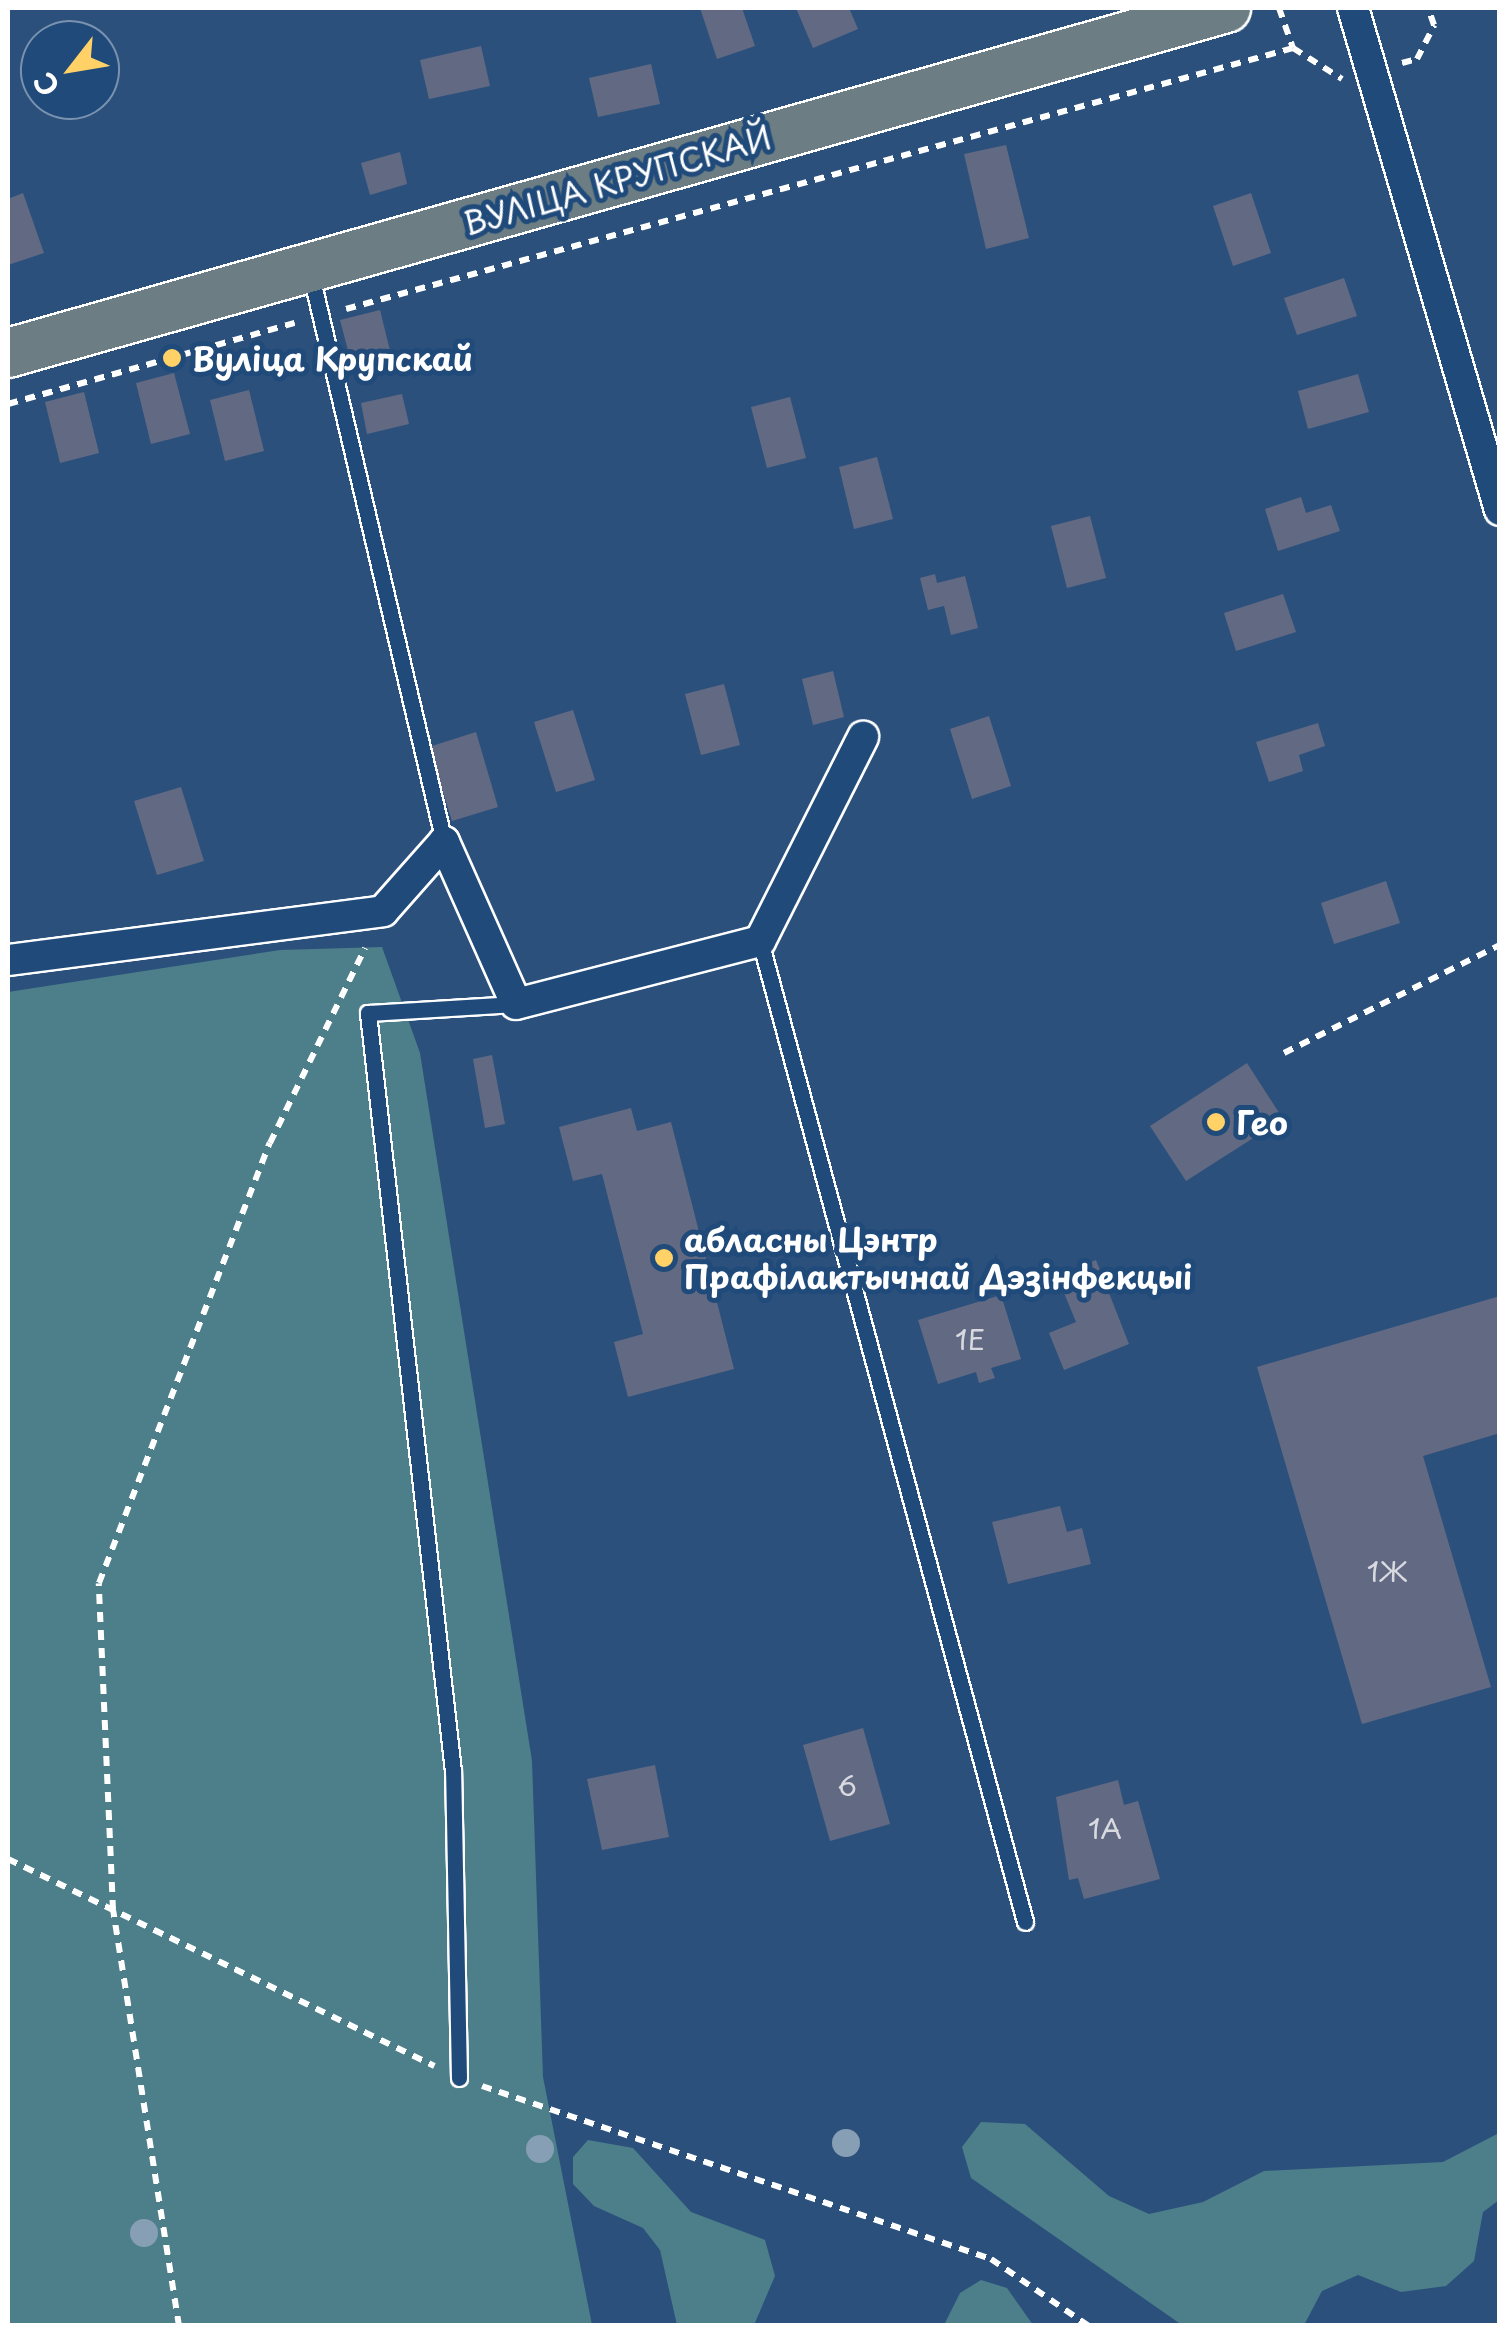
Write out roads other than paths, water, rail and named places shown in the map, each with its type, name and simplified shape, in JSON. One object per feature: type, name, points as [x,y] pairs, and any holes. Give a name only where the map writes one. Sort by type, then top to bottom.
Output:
[{"type":"main road","name":"ВУЛІЦА КРУПСКАЙ","points":[[8,353],[1226,8]]},
{"type":"street","points":[[1353,8],[1500,510]]},
{"type":"street","points":[[8,960],[384,911],[444,842],[516,1004],[760,941],[864,737]]},
{"type":"lane","points":[[308,266],[444,842]]},
{"type":"lane","points":[[760,941],[1025,1922]]},
{"type":"lane","points":[[458,2078],[453,1771],[368,1013],[516,1004]]},
{"type":"place","name":"Вуліца Крупскай","points":[[172,358]]},
{"type":"place","name":"Гео","points":[[1216,1122]]},
{"type":"place","name":"абласны Цэнтр Прафілактычнай Дэзінфекцыі","points":[[664,1258]]}]
